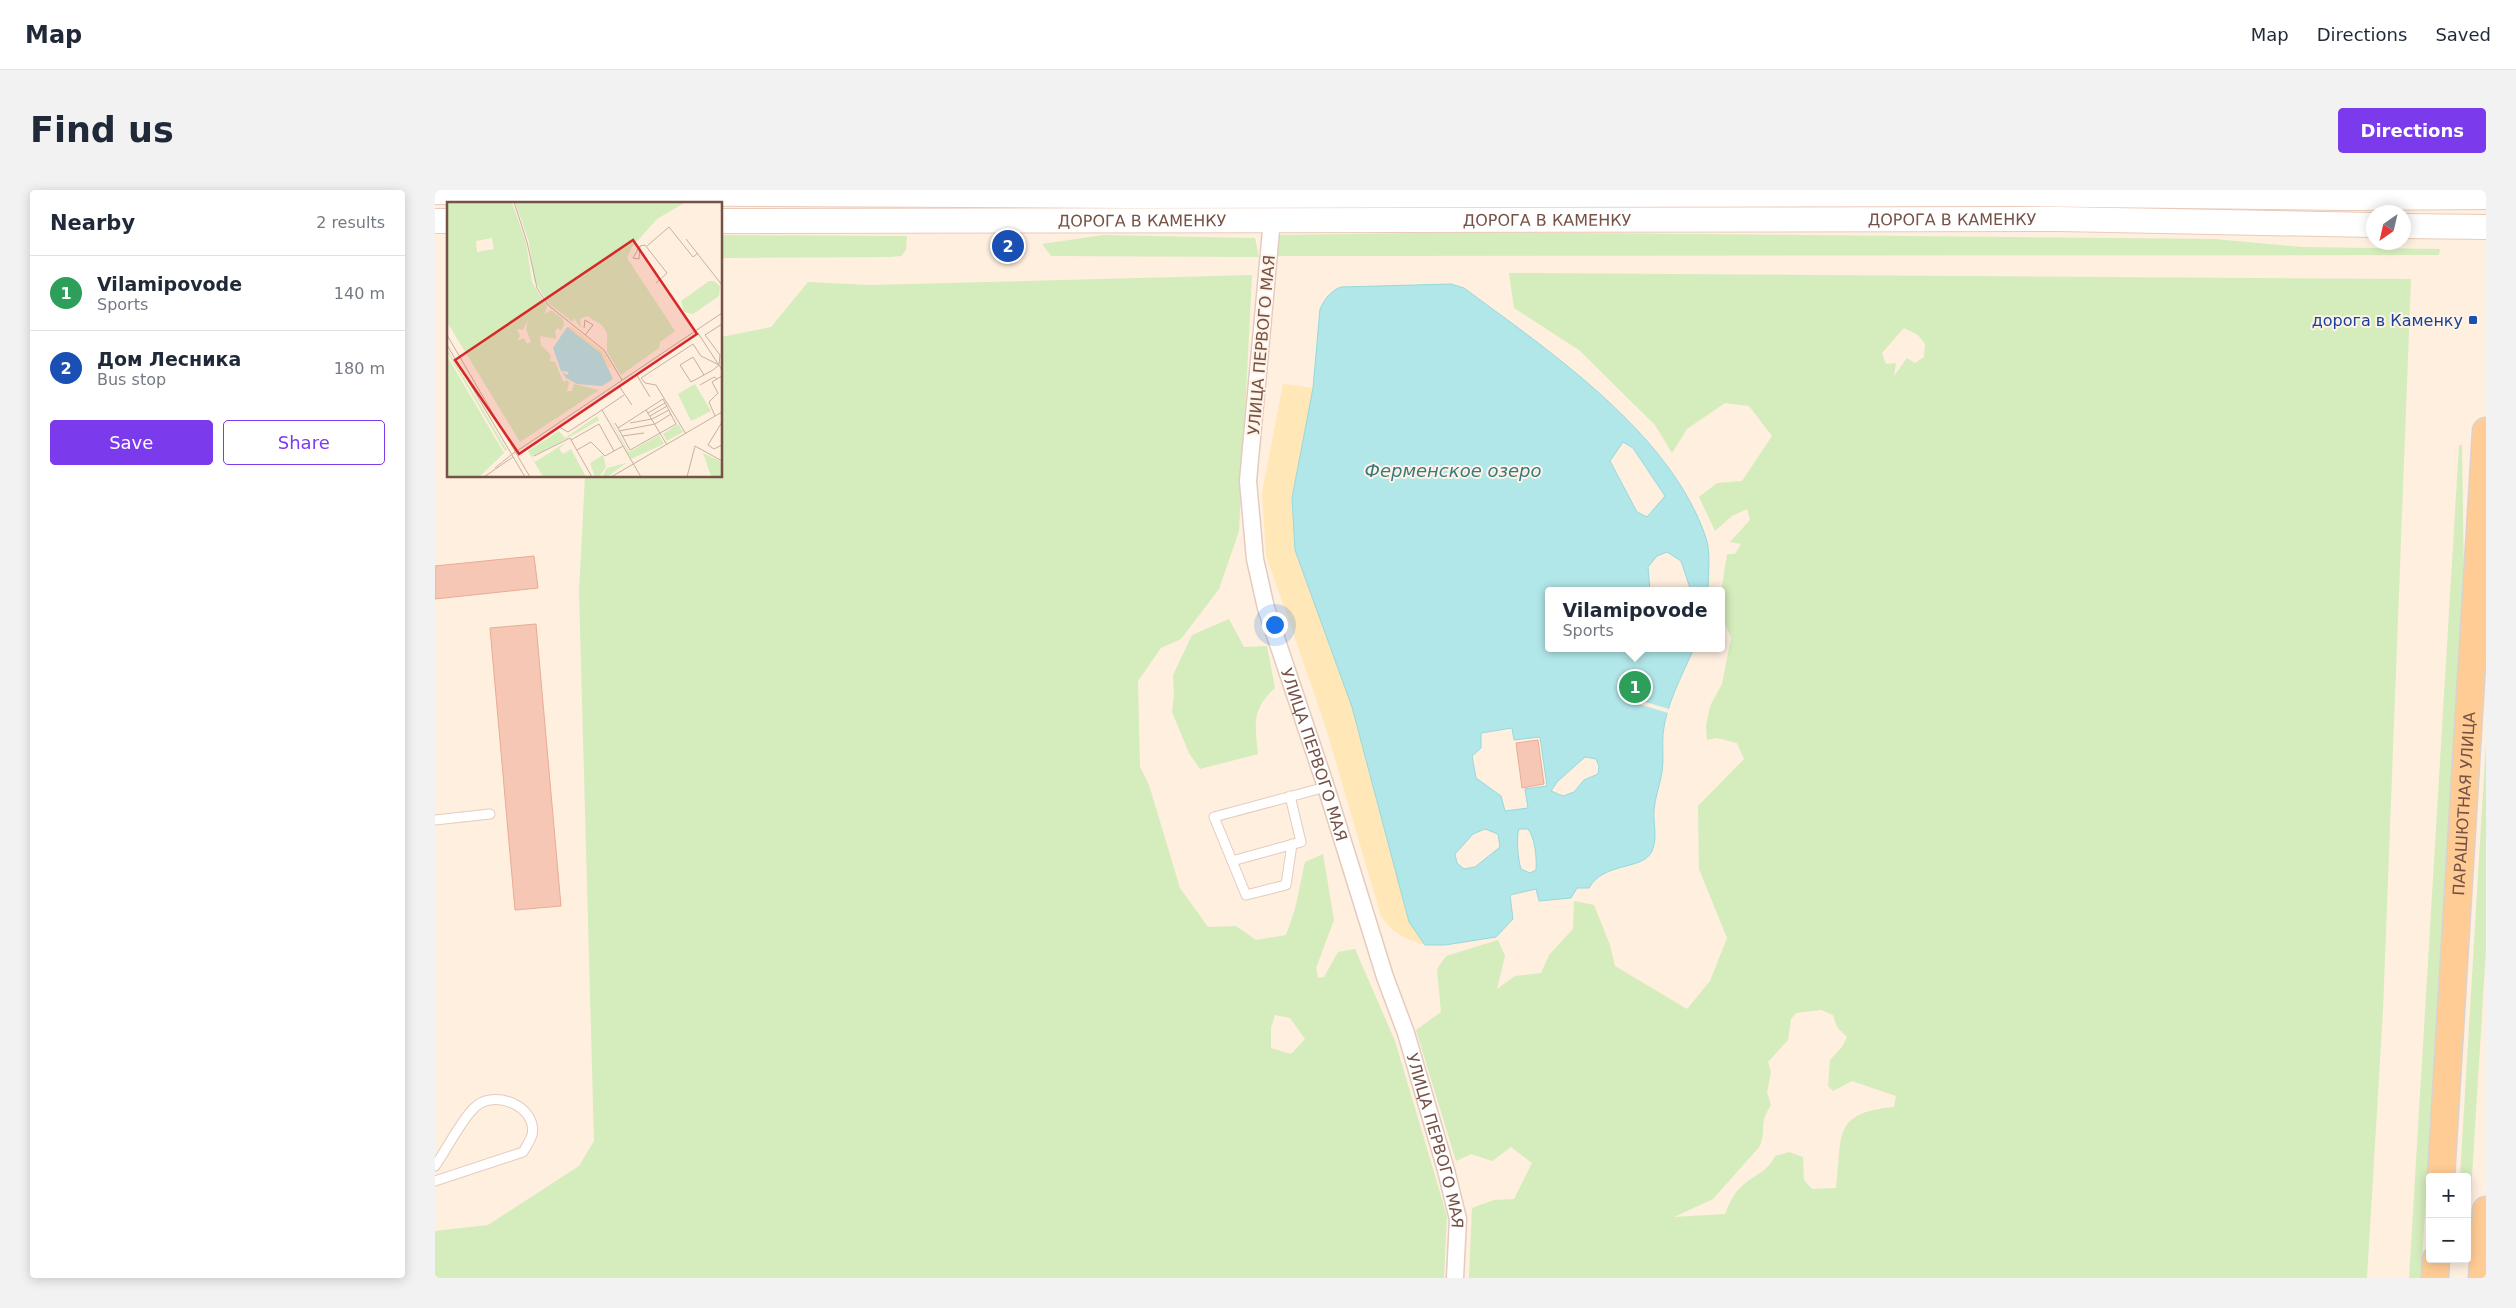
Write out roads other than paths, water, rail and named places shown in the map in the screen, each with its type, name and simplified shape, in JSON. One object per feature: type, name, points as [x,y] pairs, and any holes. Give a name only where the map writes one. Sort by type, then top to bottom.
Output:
[{"type":"main road","name":"ДОРОГА В КАМЕНКУ","points":[[435,192],[2017,192],[2345,198],[2486,197]]},
{"type":"main road","name":"ДОРОГА В КАМЕНКУ","points":[[723,221],[2059,219],[2366,225]]},
{"type":"main road","points":[[2411,226],[2486,227]]},
{"type":"main road","name":"ПАРАШЮТНАЯ УЛИЦА","points":[[2441,1173],[2486,430]]},
{"type":"main road","points":[[2482,1278],[2486,1210]]},
{"type":"main road","points":[[2435,1278],[2436,1263]]},
{"type":"street","name":"УЛИЦА ПЕРВОГО МАЯ","points":[[1272,220],[1248,481],[1255,559],[1266,608],[1326,787],[1385,977],[1406,1033],[1446,1170],[1458,1219],[1455,1278]]},
{"type":"lane","points":[[1291,844],[1286,884],[1246,895],[1215,817],[1326,787]]},
{"type":"lane","points":[[1232,861],[1301,842],[1290,796]]},
{"type":"lane","points":[[435,820],[490,814]]},
{"type":"lane","points":[[435,1166],[475,1106],[493,1098],[513,1102],[527,1114],[532,1134],[523,1152],[435,1181]]},
{"type":"water","name":"Ферменское озеро","points":[[1451,284],[1464,288],[1569,367],[1604,397],[1636,429],[1665,464],[1689,500],[1708,544],[1708,587],[1690,587],[1681,561],[1667,552],[1657,556],[1648,567],[1650,587],[1545,587],[1545,652],[1692,652],[1667,712],[1663,739],[1663,767],[1655,805],[1655,836],[1652,851],[1640,861],[1604,874],[1596,879],[1589,888],[1577,888],[1571,898],[1539,901],[1536,889],[1510,895],[1513,919],[1496,937],[1445,945],[1425,945],[1409,922],[1352,707],[1295,550],[1292,498],[1313,388],[1320,309],[1328,296],[1341,287]],"holes":[[[1623,442],[1633,448],[1665,496],[1647,517],[1637,512],[1610,461]],[[1512,728],[1514,740],[1540,737],[1547,786],[1525,789],[1528,808],[1505,811],[1501,796],[1476,778],[1472,756],[1481,748],[1481,733]],[[1585,757],[1596,759],[1599,766],[1598,774],[1584,780],[1574,792],[1563,796],[1551,791],[1557,782]],[[1485,829],[1498,834],[1500,847],[1475,867],[1464,869],[1457,863],[1455,854],[1473,834]],[[1519,829],[1528,829],[1534,843],[1536,870],[1530,873],[1521,869],[1518,854]]]},
{"type":"place","name":"Дом Лесника","points":[[1008,246]]},
{"type":"place","name":"дорога в Каменку","points":[[2473,320]]},
{"type":"place","name":"Vilamipovode","points":[[1635,687]]}]
